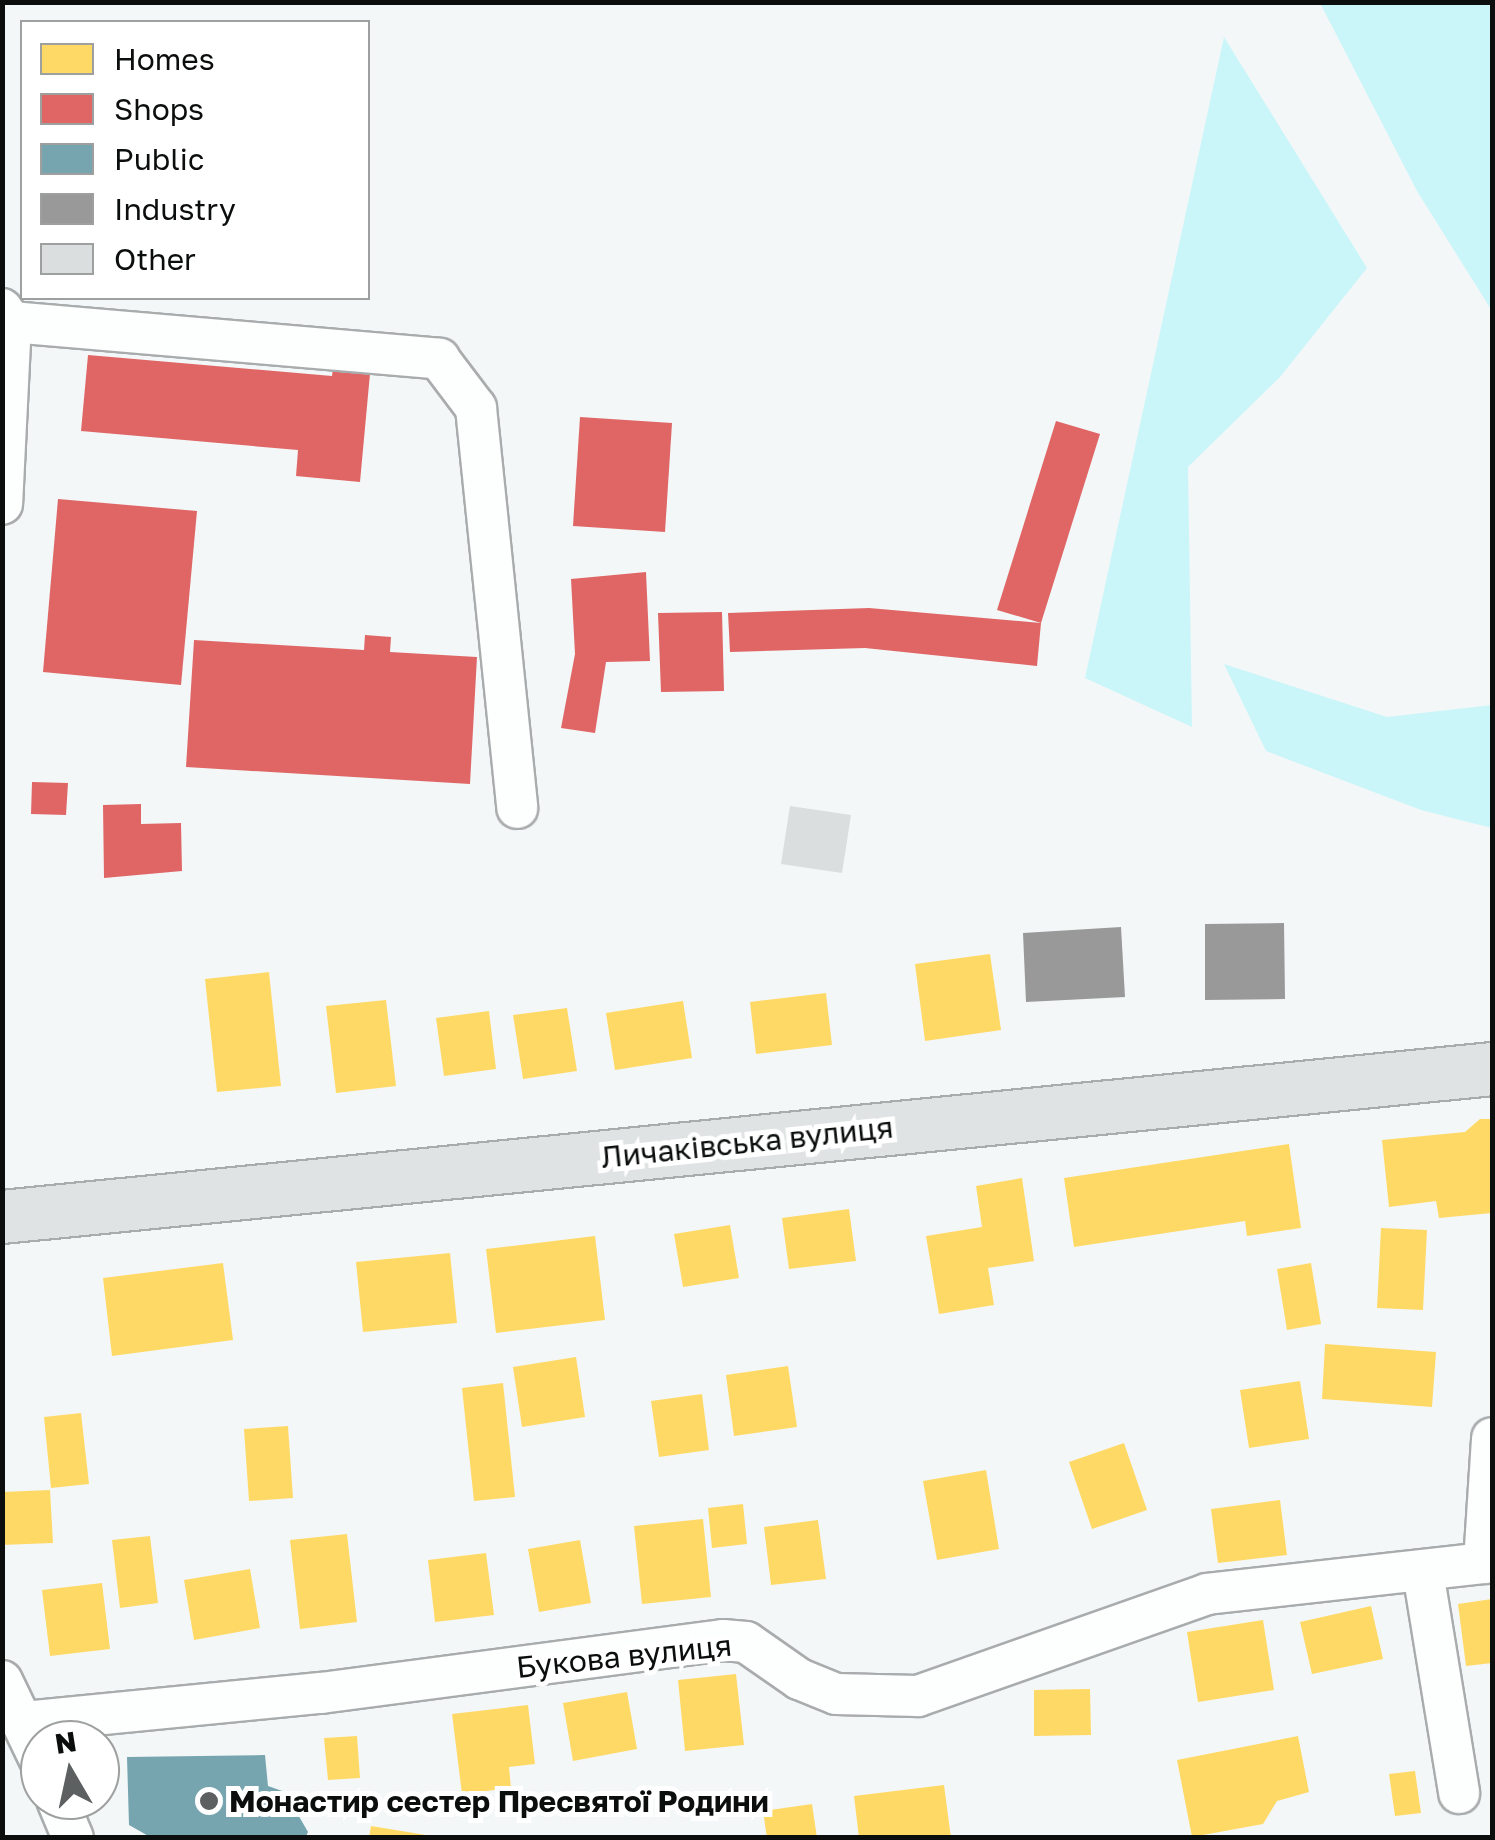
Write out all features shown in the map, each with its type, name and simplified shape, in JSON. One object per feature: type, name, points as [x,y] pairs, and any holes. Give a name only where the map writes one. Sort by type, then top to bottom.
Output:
[{"type":"main road","name":"Личаківська вулиця","points":[[2,1217],[1492,1069]]},
{"type":"street","points":[[2,504],[7,316],[439,359],[476,408],[517,808]]},
{"type":"street","points":[[1488,1562],[1492,1438]]},
{"type":"street","name":"Букова вулиця","points":[[45,1720],[322,1693],[723,1640],[746,1642],[799,1679],[836,1694],[918,1696],[1207,1594],[1488,1562]]},
{"type":"street","points":[[1423,1572],[1459,1793]]},
{"type":"street","points":[[2,1682],[23,1720]]},
{"type":"shaded area","points":[[1320,3],[1492,3],[1492,311],[1417,191]]},
{"type":"shaded area","points":[[1224,37],[1367,268],[1280,377],[1188,467],[1192,727],[1085,678]]},
{"type":"shaded area","points":[[1224,664],[1387,717],[1492,705],[1492,828],[1421,810],[1266,751]]},
{"type":"building: Homes","points":[[990,954],[1001,1030],[925,1041],[915,964]]},
{"type":"building: Homes","points":[[269,972],[281,1086],[217,1092],[205,979]]},
{"type":"building: Homes","points":[[826,993],[832,1045],[756,1054],[750,1002]]},
{"type":"building: Homes","points":[[386,1000],[396,1086],[336,1093],[326,1006]]},
{"type":"building: Homes","points":[[683,1001],[692,1058],[615,1070],[606,1013]]},
{"type":"building: Homes","points":[[567,1008],[577,1071],[523,1079],[513,1015]]},
{"type":"building: Homes","points":[[489,1011],[496,1069],[444,1076],[436,1018]]},
{"type":"building: Homes","points":[[1480,1119],[1492,1119],[1492,1213],[1439,1218],[1436,1201],[1389,1207],[1382,1140],[1465,1132]]},
{"type":"building: Homes","points":[[1289,1144],[1301,1228],[1247,1236],[1245,1221],[1074,1247],[1064,1178]]},
{"type":"building: Homes","points":[[1022,1178],[1034,1261],[988,1268],[994,1305],[939,1314],[926,1236],[982,1227],[976,1186]]},
{"type":"building: Homes","points":[[849,1209],[856,1261],[789,1269],[782,1218]]},
{"type":"building: Homes","points":[[730,1225],[739,1278],[683,1287],[674,1234]]},
{"type":"building: Homes","points":[[1381,1228],[1427,1230],[1423,1310],[1377,1308]]},
{"type":"building: Homes","points":[[595,1236],[605,1320],[496,1333],[486,1249]]},
{"type":"building: Homes","points":[[450,1253],[457,1323],[363,1332],[356,1262]]},
{"type":"building: Homes","points":[[223,1263],[233,1340],[112,1356],[103,1278]]},
{"type":"building: Homes","points":[[1311,1263],[1321,1324],[1287,1330],[1277,1269]]},
{"type":"building: Homes","points":[[1325,1344],[1436,1352],[1432,1407],[1322,1399]]},
{"type":"building: Homes","points":[[576,1357],[585,1417],[522,1427],[513,1367]]},
{"type":"building: Homes","points":[[788,1366],[797,1427],[734,1436],[726,1375]]},
{"type":"building: Homes","points":[[1300,1381],[1309,1439],[1249,1448],[1240,1390]]},
{"type":"building: Homes","points":[[503,1383],[515,1497],[474,1501],[462,1388]]},
{"type":"building: Homes","points":[[702,1394],[709,1450],[659,1457],[651,1401]]},
{"type":"building: Homes","points":[[81,1413],[89,1484],[51,1488],[44,1417]]},
{"type":"building: Homes","points":[[288,1426],[293,1498],[249,1501],[244,1429]]},
{"type":"building: Homes","points":[[1124,1443],[1147,1510],[1092,1529],[1069,1462]]},
{"type":"building: Homes","points":[[986,1470],[999,1549],[937,1560],[923,1481]]},
{"type":"building: Homes","points":[[50,1490],[53,1543],[2,1545],[2,1492]]},
{"type":"building: Homes","points":[[1280,1500],[1287,1555],[1218,1563],[1211,1509]]},
{"type":"building: Homes","points":[[743,1504],[747,1544],[712,1548],[708,1508]]},
{"type":"building: Homes","points":[[703,1519],[711,1597],[642,1604],[634,1526]]},
{"type":"building: Homes","points":[[818,1520],[826,1579],[771,1585],[764,1527]]},
{"type":"building: Homes","points":[[347,1534],[357,1622],[300,1629],[290,1540]]},
{"type":"building: Homes","points":[[150,1536],[158,1603],[120,1608],[112,1540]]},
{"type":"building: Homes","points":[[580,1540],[591,1603],[539,1612],[528,1549]]},
{"type":"building: Homes","points":[[486,1553],[494,1615],[435,1622],[428,1560]]},
{"type":"building: Homes","points":[[250,1569],[260,1628],[194,1640],[184,1580]]},
{"type":"building: Homes","points":[[102,1583],[110,1649],[50,1656],[42,1590]]},
{"type":"building: Homes","points":[[1492,1599],[1492,1663],[1466,1666],[1458,1604]]},
{"type":"building: Homes","points":[[1371,1606],[1383,1659],[1312,1674],[1300,1622]]},
{"type":"building: Homes","points":[[1263,1620],[1274,1690],[1198,1702],[1187,1632]]},
{"type":"building: Homes","points":[[736,1674],[744,1745],[685,1751],[678,1680]]},
{"type":"building: Homes","points":[[1090,1689],[1091,1735],[1034,1736],[1034,1690]]},
{"type":"building: Homes","points":[[627,1692],[637,1749],[573,1761],[563,1703]]},
{"type":"building: Homes","points":[[528,1705],[535,1764],[509,1767],[511,1788],[462,1794],[452,1714]]},
{"type":"building: Homes","points":[[357,1736],[360,1778],[328,1780],[324,1738]]},
{"type":"building: Homes","points":[[1298,1736],[1309,1792],[1277,1801],[1263,1824],[1192,1837],[1177,1760]]},
{"type":"building: Homes","points":[[1415,1771],[1421,1813],[1395,1816],[1389,1774]]},
{"type":"building: Homes","points":[[944,1785],[951,1838],[859,1838],[854,1796]]},
{"type":"building: Homes","points":[[812,1804],[817,1838],[767,1838],[763,1811]]},
{"type":"building: Homes","points":[[371,1826],[426,1835],[426,1838],[369,1838]]},
{"type":"building: Shops","points":[[88,355],[332,376],[334,360],[371,363],[360,482],[296,476],[298,450],[81,431]]},
{"type":"building: Shops","points":[[580,417],[672,423],[665,532],[573,526]]},
{"type":"building: Shops","points":[[1056,421],[1100,434],[1041,623],[997,610]]},
{"type":"building: Shops","points":[[58,499],[197,511],[181,685],[43,672]]},
{"type":"building: Shops","points":[[646,572],[650,661],[606,662],[595,733],[561,728],[575,654],[571,579]]},
{"type":"building: Shops","points":[[869,608],[1041,623],[1037,666],[865,648],[730,652],[728,613]]},
{"type":"building: Shops","points":[[722,612],[724,691],[661,692],[658,613]]},
{"type":"building: Shops","points":[[365,635],[391,637],[390,652],[477,657],[470,784],[186,767],[194,640],[364,650]]},
{"type":"building: Shops","points":[[32,782],[68,783],[66,815],[31,814]]},
{"type":"building: Shops","points":[[141,804],[141,824],[181,823],[182,871],[104,878],[103,805]]},
{"type":"building: Public","name":"Монастир сестер Пресвятої Родини","points":[[265,1755],[268,1786],[285,1792],[308,1832],[305,1838],[152,1838],[129,1825],[127,1757]]},
{"type":"building: Industry","points":[[1284,923],[1285,999],[1205,1000],[1205,924]]},
{"type":"building: Industry","points":[[1121,927],[1125,997],[1026,1002],[1023,933]]},
{"type":"building: Other","points":[[790,806],[851,815],[842,873],[781,864]]},
{"type":"place","name":"Монастир сестер Пресвятої Родини","points":[[209,1801]]}]
